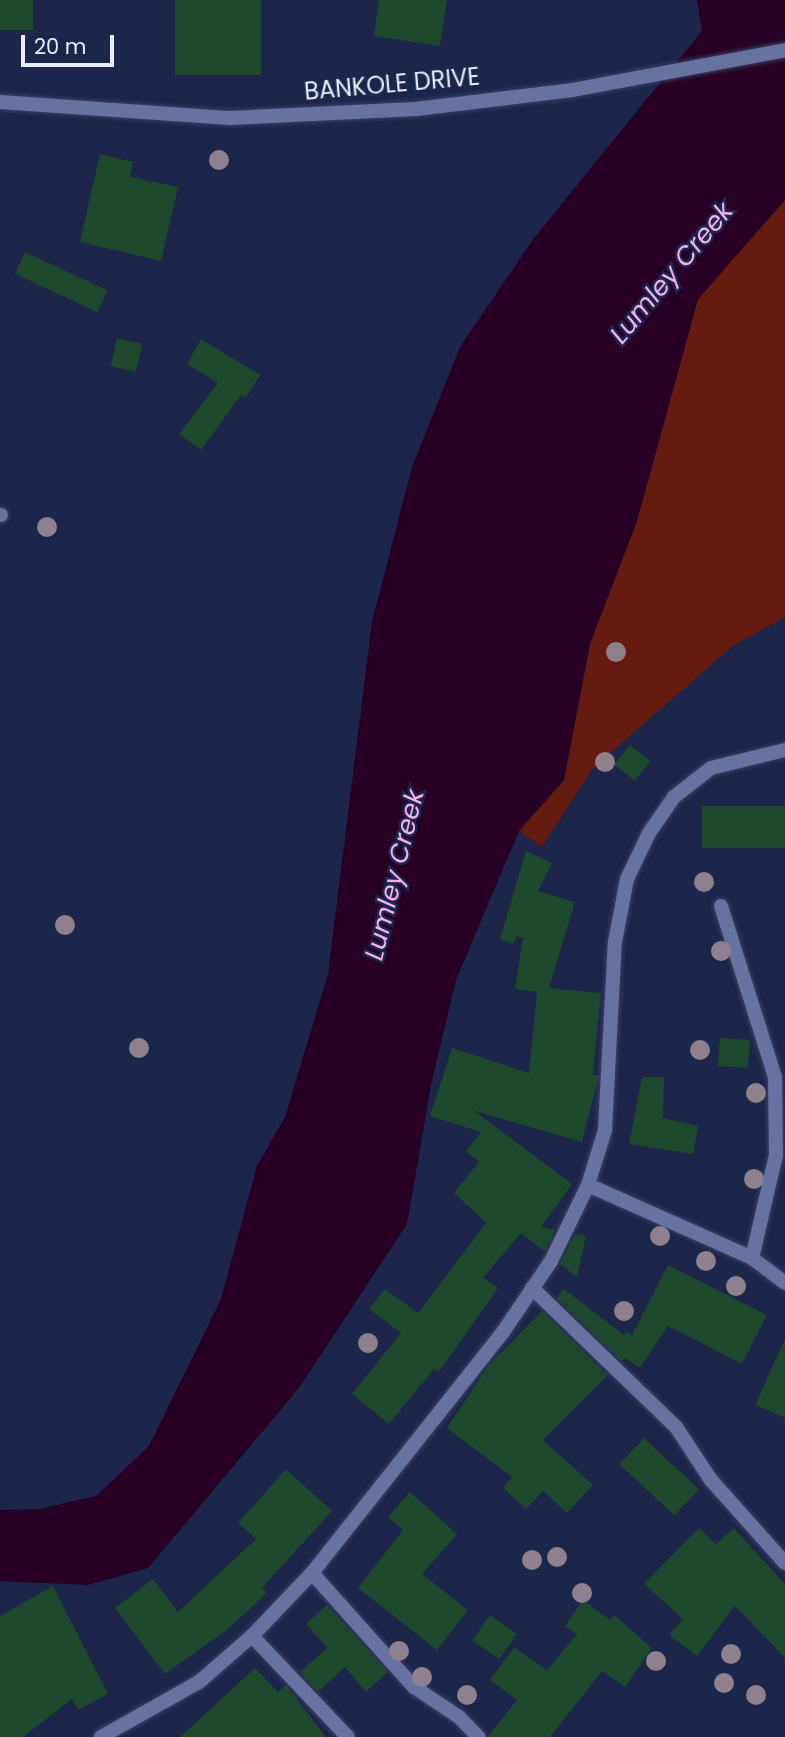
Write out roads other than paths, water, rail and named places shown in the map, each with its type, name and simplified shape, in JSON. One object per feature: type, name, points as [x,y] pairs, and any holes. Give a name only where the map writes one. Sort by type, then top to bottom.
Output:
[{"type":"street","name":"BANKOLE DRIVE","points":[[0,102],[230,118],[416,109],[572,90],[785,50]]},
{"type":"street","points":[[101,1737],[199,1682],[252,1636],[312,1573],[551,1261],[589,1185],[605,1130],[615,942],[627,879],[649,833],[674,797],[711,768],[785,750]]},
{"type":"street","points":[[721,906],[775,1077],[776,1155],[752,1258]]},
{"type":"street","points":[[589,1185],[752,1258],[785,1283]]},
{"type":"street","points":[[532,1288],[676,1427],[711,1480],[785,1563]]},
{"type":"street","points":[[312,1573],[414,1687],[459,1717],[478,1737]]},
{"type":"street","points":[[252,1636],[348,1737]]},
{"type":"water","name":"Lumley Creek","points":[[697,0],[785,0],[785,200],[698,299],[637,521],[590,644],[564,780],[519,831],[456,980],[432,1080],[407,1224],[299,1388],[148,1568],[88,1585],[0,1581],[0,1510],[39,1509],[96,1496],[149,1446],[221,1299],[257,1166],[285,1117],[328,974],[372,622],[412,467],[460,347],[534,238],[702,31]]}]
